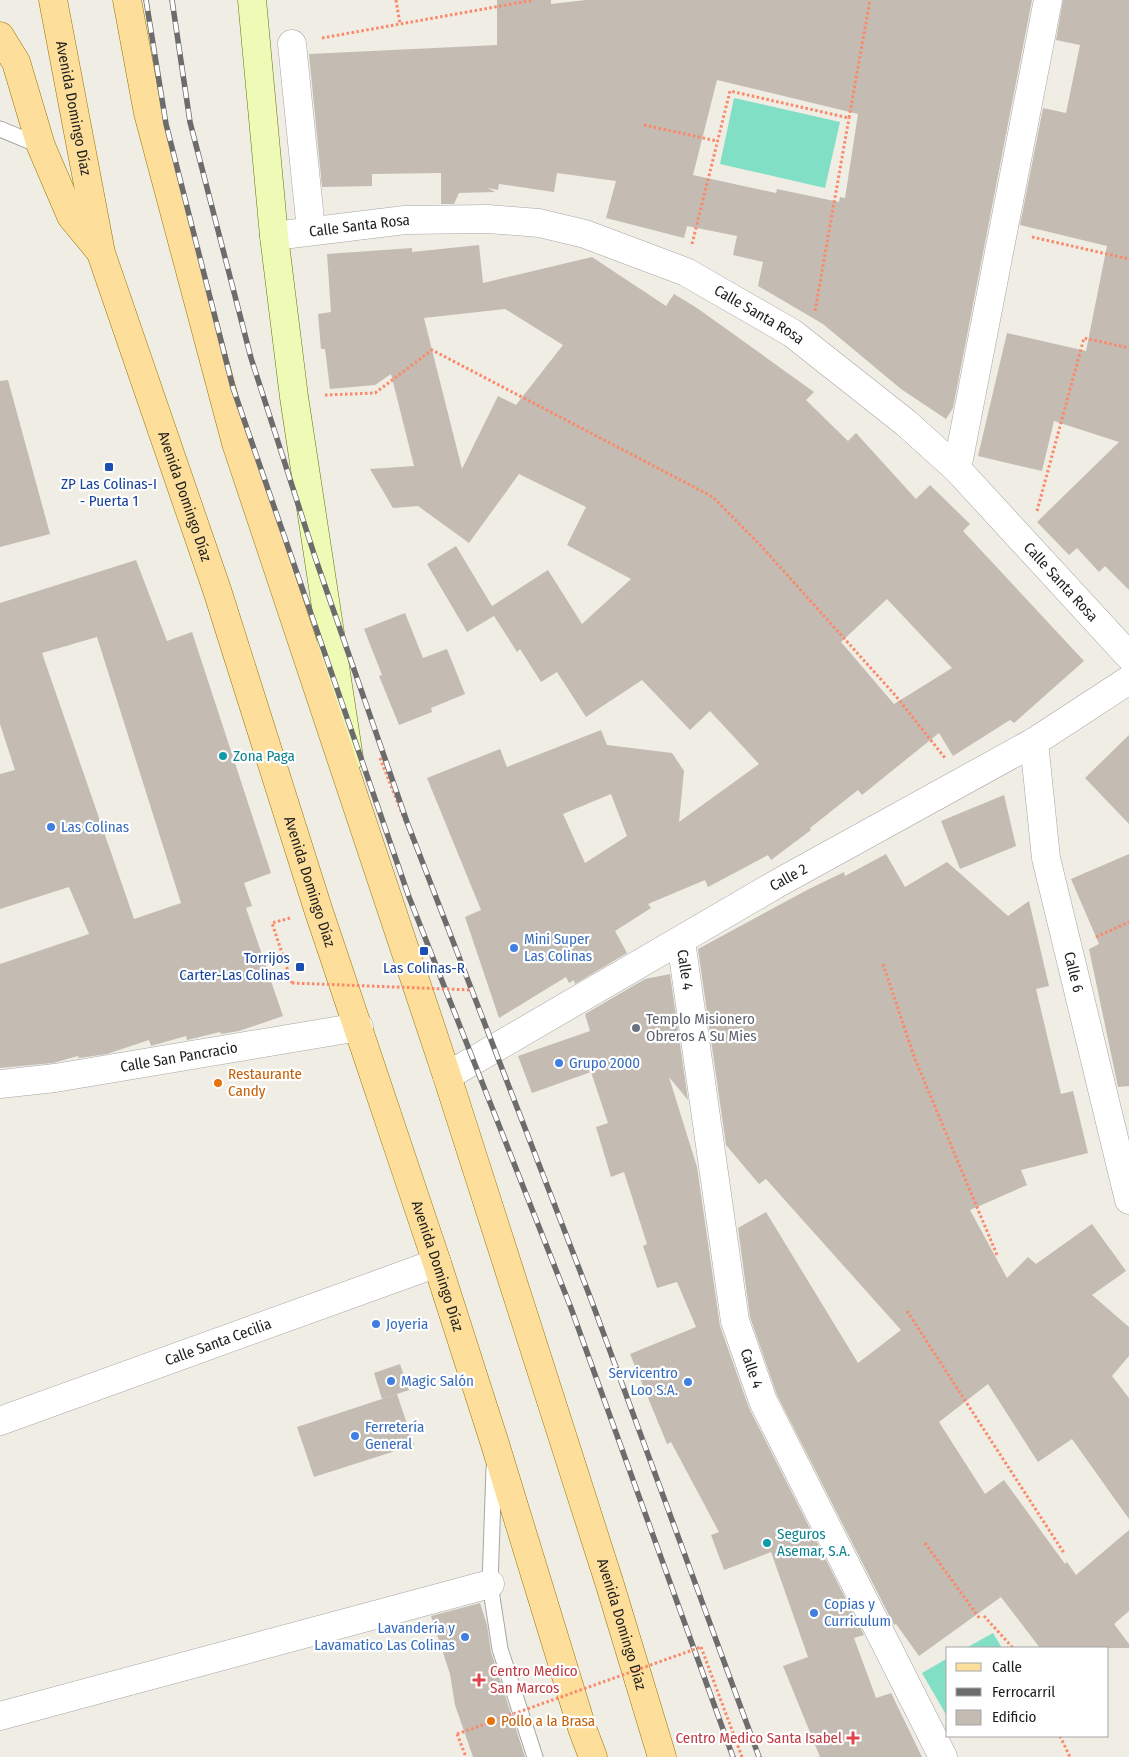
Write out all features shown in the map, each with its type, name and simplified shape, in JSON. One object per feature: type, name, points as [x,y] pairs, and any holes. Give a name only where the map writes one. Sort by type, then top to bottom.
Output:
[{"type":"main road","name":"Avenida Domingo Díaz","points":[[53,0],[101,253],[217,590],[318,909],[359,1027],[495,1444],[582,1728],[593,1757]]},
{"type":"main road","name":"Avenida Domingo Díaz","points":[[126,0],[150,122],[236,443],[447,1076],[662,1757]]},
{"type":"main road","points":[[252,0],[274,236],[294,397],[356,804]]},
{"type":"main road","points":[[0,36],[16,62],[41,146],[71,216],[101,253]]},
{"type":"main road","points":[[648,1710],[682,1757]]},
{"type":"main road","points":[[582,1728],[586,1757]]},
{"type":"street","points":[[957,469],[1048,0]]},
{"type":"street","points":[[292,44],[311,230]]},
{"type":"street","name":"Calle Santa Rosa","points":[[274,236],[405,220],[488,219],[539,223],[585,234],[686,272],[737,300],[808,346],[906,423],[957,469],[1129,656]]},
{"type":"street","name":"Calle 2","points":[[447,1076],[780,882],[1034,742],[1129,680]]},
{"type":"street","name":"Calle 6","points":[[1034,742],[1046,858],[1129,1200]]},
{"type":"street","name":"Calle 4","points":[[681,941],[735,1321],[763,1401],[942,1757]]},
{"type":"street","name":"Calle San Pancracio","points":[[0,1084],[55,1078],[359,1027]]},
{"type":"street","name":"Calle Santa Cecilia","points":[[0,1421],[437,1264]]},
{"type":"street","points":[[0,1716],[490,1584]]},
{"type":"lane","points":[[0,129],[41,146]]},
{"type":"lane","points":[[495,1444],[490,1584],[500,1649],[535,1757]]},
{"type":"path","points":[[396,0],[400,24]]},
{"type":"path","points":[[292,44],[534,0]]},
{"type":"path","points":[[808,346],[870,0]]},
{"type":"path","points":[[686,272],[730,91],[850,118]]},
{"type":"path","points":[[644,125],[717,141]]},
{"type":"path","points":[[1003,230],[1129,259]]},
{"type":"path","points":[[1027,546],[1084,338],[1129,348]]},
{"type":"path","points":[[294,397],[375,393],[432,350],[713,497],[762,547],[894,695],[963,780]]},
{"type":"path","points":[[272,924],[292,983],[472,990]]},
{"type":"path","points":[[883,964],[915,1058],[997,1255]]},
{"type":"path","points":[[907,1311],[1064,1553]]},
{"type":"path","points":[[924,1543],[982,1618],[1012,1647]]},
{"type":"path","points":[[466,1757],[457,1734],[702,1647],[742,1757]]},
{"type":"path","points":[[1060,1737],[1070,1757]]},
{"type":"green space","points":[[734,98],[840,122],[825,188],[720,164]]},
{"type":"green space","points":[[993,1633],[1001,1647],[968,1647]]},
{"type":"green space","points":[[946,1659],[946,1715],[922,1673]]},
{"type":"building","points":[[497,0],[551,0],[551,4],[586,0],[1032,0],[953,408],[946,419],[901,389],[823,324],[758,286],[763,262],[733,255],[737,236],[687,226],[684,238],[606,218],[616,181],[557,173],[554,192],[499,184],[498,190],[488,188],[495,192],[459,193],[454,204],[441,204],[441,173],[372,174],[372,186],[322,187],[309,54],[497,45]],"holes":[[[717,80],[858,114],[845,198],[840,197],[839,202],[777,189],[776,193],[693,175]]]},
{"type":"building","points":[[1063,0],[1129,0],[1129,590],[1105,566],[1099,572],[1077,548],[1069,555],[1037,522],[1119,442],[1054,421],[1042,471],[978,456],[1007,333],[1086,351],[1107,246],[1020,225],[1043,108],[1066,113],[1080,45],[1056,40]]},
{"type":"building","points":[[479,245],[483,283],[592,257],[666,306],[674,294],[697,308],[814,392],[806,400],[848,441],[856,433],[916,499],[930,485],[970,524],[963,531],[1084,661],[1014,723],[1010,720],[953,756],[939,733],[862,795],[858,790],[810,828],[811,830],[771,860],[768,855],[708,887],[705,880],[648,904],[651,908],[615,931],[627,953],[575,984],[574,980],[569,983],[566,977],[499,1018],[465,917],[481,910],[427,778],[500,749],[507,767],[601,730],[607,745],[672,753],[684,771],[679,822],[759,764],[710,711],[690,730],[642,680],[586,717],[557,672],[541,682],[520,649],[517,652],[494,616],[467,632],[427,564],[456,546],[492,606],[548,570],[582,624],[631,579],[567,545],[586,507],[519,474],[469,543],[418,506],[393,508],[370,469],[414,466],[391,374],[375,385],[330,389],[325,349],[321,349],[318,314],[331,312],[327,254],[412,248],[412,252]],"holes":[[[505,309],[563,345],[516,405],[498,396],[462,469],[424,318]],[[887,599],[952,668],[894,704],[841,642]],[[611,794],[627,836],[585,863],[563,814]]]},
{"type":"building","points":[[8,380],[50,534],[0,547],[0,381]]},
{"type":"building","name":"Las Colinas","points":[[136,560],[167,641],[192,632],[271,873],[244,883],[252,906],[246,908],[283,1016],[239,1031],[221,1034],[220,1032],[187,1040],[186,1036],[151,1046],[149,1040],[107,1054],[79,1058],[78,1056],[53,1063],[0,1068],[0,964],[89,934],[69,887],[0,909],[0,774],[15,770],[0,724],[0,603]],"holes":[[[97,637],[181,903],[134,919],[42,653]]]},
{"type":"building","points":[[405,613],[423,658],[447,649],[465,694],[431,708],[432,712],[399,725],[379,676],[382,675],[364,629]]},
{"type":"building","points":[[1129,735],[1129,824],[1085,778]]},
{"type":"building","points":[[1004,795],[1016,846],[960,869],[941,821]]},
{"type":"building","points":[[886,854],[905,887],[947,862],[1008,916],[1029,901],[1049,986],[1036,989],[1061,1094],[1073,1091],[1088,1153],[1021,1170],[1027,1185],[970,1210],[1007,1278],[1028,1257],[1036,1264],[1092,1224],[1126,1271],[1092,1295],[1129,1327],[1129,1356],[1112,1376],[1129,1398],[1129,1519],[1072,1439],[1038,1462],[988,1384],[939,1422],[985,1494],[1004,1480],[1065,1564],[1067,1562],[1076,1575],[1129,1530],[1129,1611],[1114,1624],[1129,1644],[1129,1648],[1039,1647],[1001,1597],[919,1656],[896,1624],[894,1625],[777,1395],[750,1317],[738,1228],[766,1212],[858,1363],[901,1330],[766,1179],[759,1184],[726,1145],[698,949],[807,890],[844,872],[845,876]]},
{"type":"building","points":[[1129,854],[1129,1086],[1118,1087],[1089,949],[1099,944],[1071,879]]},
{"type":"building","points":[[670,974],[688,1100],[669,1077],[697,1167],[720,1326],[749,1408],[864,1635],[854,1638],[876,1698],[891,1693],[922,1757],[820,1757],[783,1666],[808,1657],[771,1552],[724,1570],[711,1535],[719,1532],[671,1442],[667,1444],[630,1354],[696,1327],[677,1282],[657,1288],[643,1246],[647,1244],[624,1172],[611,1177],[596,1127],[608,1123],[591,1072],[532,1093],[518,1056],[590,1031],[585,1014],[645,979]]},
{"type":"building","name":"Magic Salón","points":[[400,1364],[409,1390],[382,1399],[374,1373]]},
{"type":"building","name":"Ferretería General","points":[[397,1394],[414,1445],[314,1477],[297,1427]]},
{"type":"building","points":[[480,1603],[487,1625],[491,1652],[525,1757],[473,1757],[455,1705],[450,1674],[431,1616]]},
{"type":"railway","points":[[146,0],[166,124],[233,388],[409,897],[571,1308],[733,1757]]},
{"type":"railway","points":[[172,0],[190,122],[251,358],[316,560],[407,822],[592,1302],[759,1757]]},
{"type":"place","name":"ZP Las Colinas-I - Puerta 1","points":[[109,467]]},
{"type":"place","name":"Zona Paga","points":[[223,756]]},
{"type":"place","name":"Las Colinas","points":[[51,827]]},
{"type":"place","name":"Mini Super Las Colinas","points":[[514,948]]},
{"type":"place","name":"Las Colinas-R","points":[[424,951]]},
{"type":"place","name":"Torrijos Carter-Las Colinas","points":[[300,967]]},
{"type":"place","name":"Templo Misionero Obreros A Su Mies","points":[[636,1028]]},
{"type":"place","name":"Grupo 2000","points":[[559,1063]]},
{"type":"place","name":"Restaurante Candy","points":[[218,1083]]},
{"type":"place","name":"Joyeria","points":[[376,1324]]},
{"type":"place","name":"Magic Salón","points":[[391,1381]]},
{"type":"place","name":"Servicentro Loo S.A.","points":[[688,1382]]},
{"type":"place","name":"Ferretería General","points":[[355,1436]]},
{"type":"place","name":"Seguros Asemar, S.A.","points":[[767,1543]]},
{"type":"place","name":"Copias y Curriculum","points":[[814,1613]]},
{"type":"place","name":"Lavandería y Lavamatico Las Colinas","points":[[465,1637]]},
{"type":"place","name":"Centro Medico San Marcos","points":[[479,1680]]},
{"type":"place","name":"Pollo a la Brasa","points":[[491,1721]]},
{"type":"place","name":"Centro Medico Santa Isabel","points":[[853,1738]]}]
